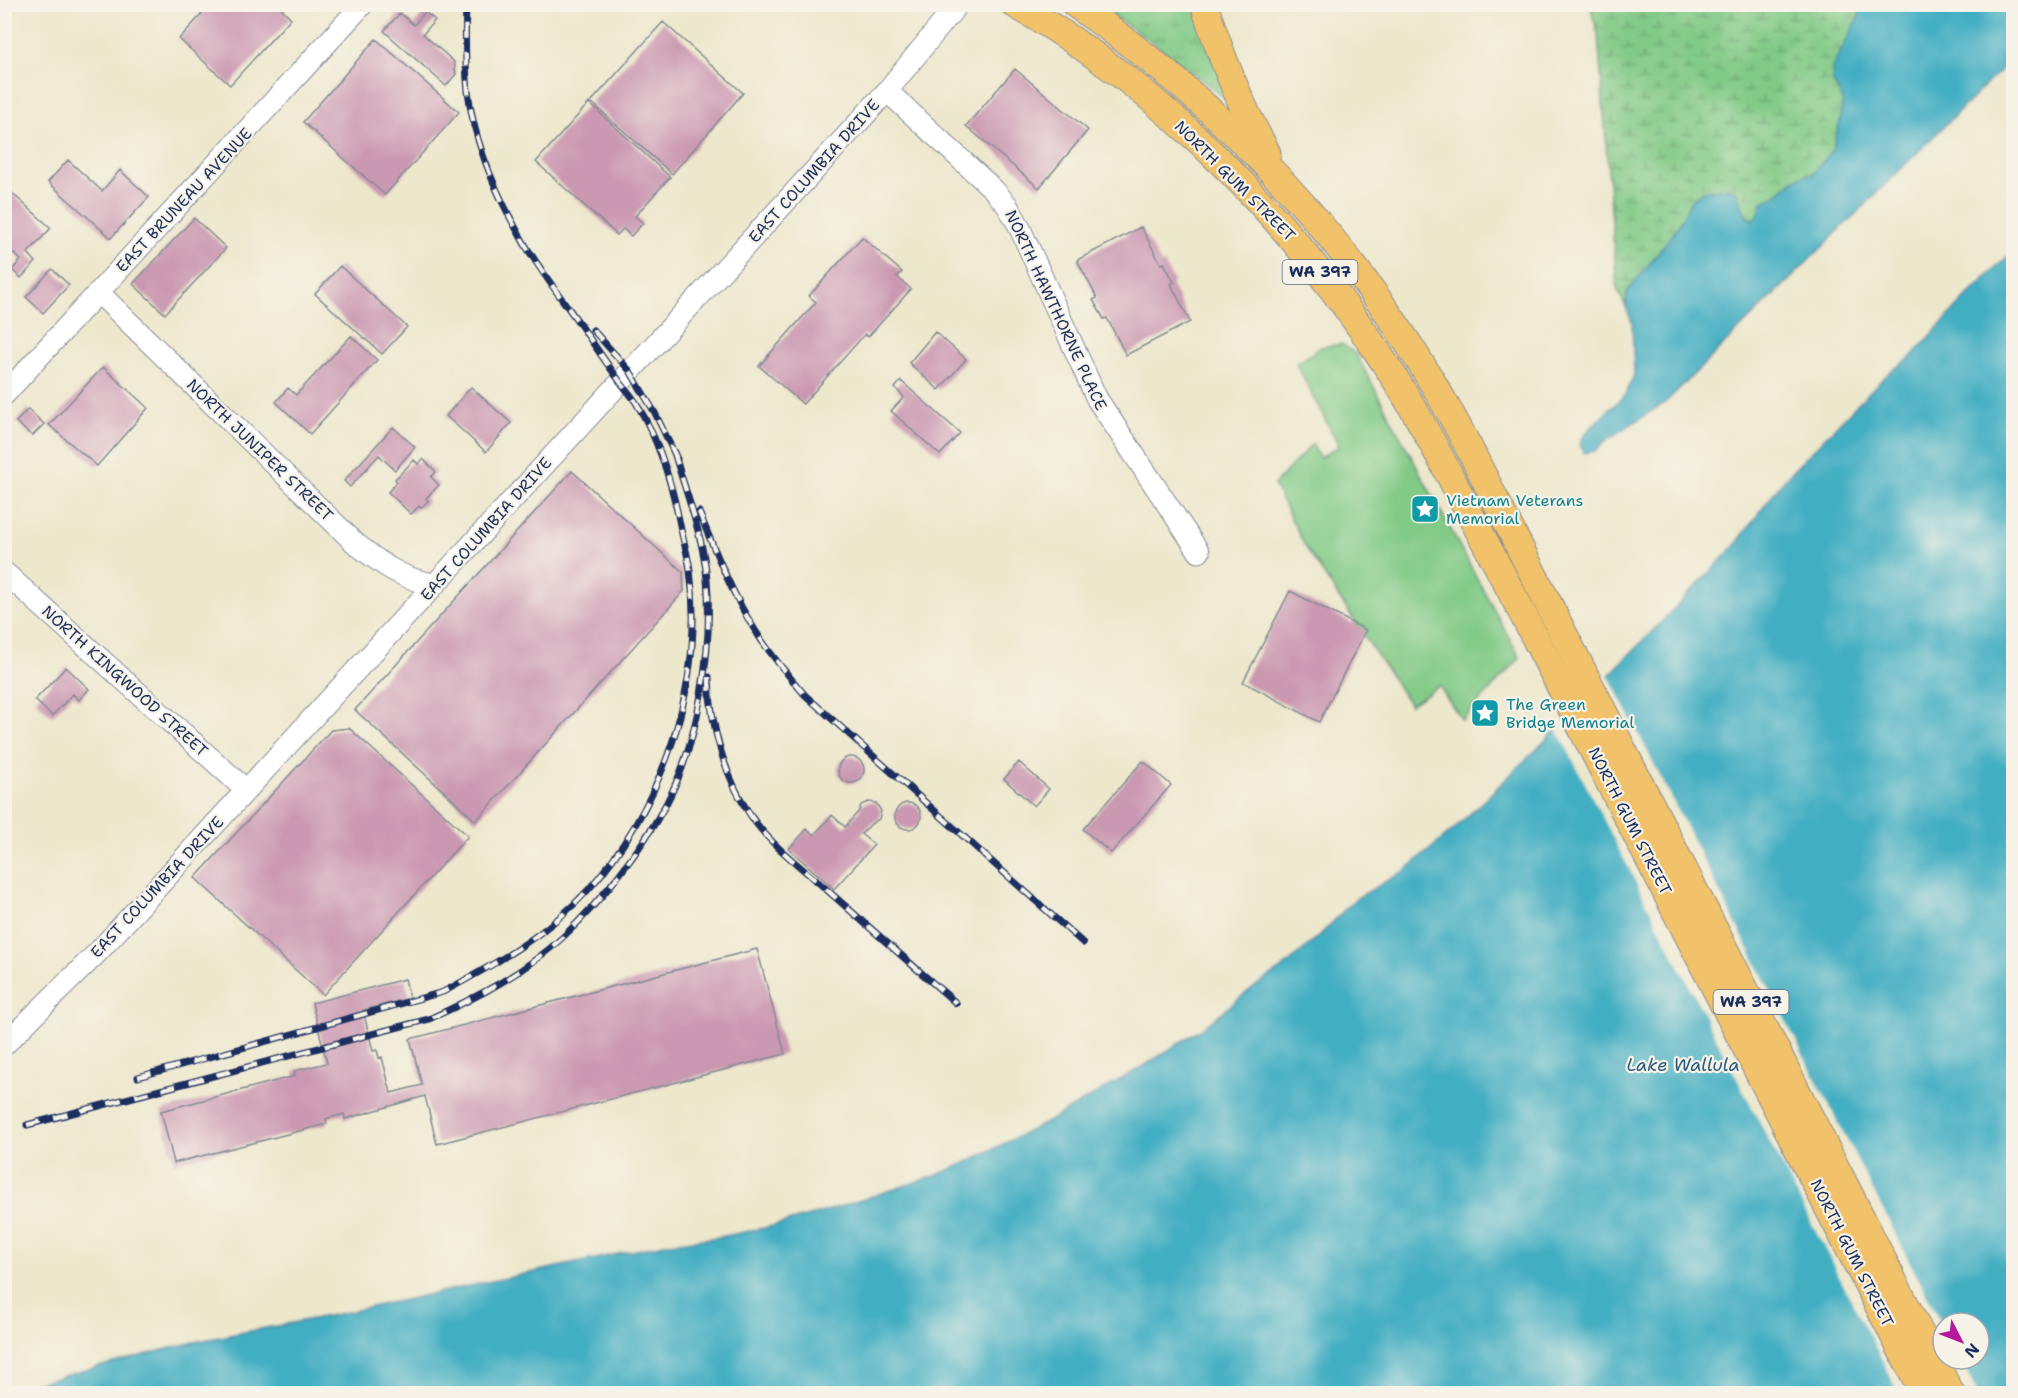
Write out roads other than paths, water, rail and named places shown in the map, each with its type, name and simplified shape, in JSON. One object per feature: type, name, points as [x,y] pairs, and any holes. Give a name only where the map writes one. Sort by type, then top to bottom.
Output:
[{"type":"main road","name":"NORTH GUM STREET","points":[[1014,4],[1079,45],[1164,110],[1240,182],[1313,263],[1394,377],[1447,470],[1539,617],[1951,1394]]},
{"type":"main road","name":"NORTH GUM STREET","points":[[1075,4],[1176,80],[1234,132],[1284,183],[1350,260],[1415,351],[1456,423],[1539,617],[1924,1394]]},
{"type":"main road","points":[[1204,4],[1234,86],[1253,128],[1284,183]]},
{"type":"street","name":"EAST BRUNEAU AVENUE","points":[[4,395],[363,4]]},
{"type":"street","name":"EAST COLUMBIA DRIVE","points":[[4,1045],[97,953],[435,585],[887,91],[958,4]]},
{"type":"street","name":"NORTH HAWTHORNE PLACE","points":[[887,91],[984,180],[1007,205],[1018,224],[1097,399],[1199,552]]},
{"type":"street","name":"NORTH JUNIPER STREET","points":[[99,293],[355,543],[383,565],[405,578],[435,585]]},
{"type":"street","name":"NORTH KINGWOOD STREET","points":[[4,572],[246,790]]},
{"type":"water","points":[[1863,5],[2013,5],[2013,58],[1666,402],[1605,441],[1595,451],[1584,453],[1580,444],[1585,434],[1625,395],[1634,375],[1632,322],[1626,307],[1627,292],[1676,230],[1691,201],[1703,191],[1728,188],[1736,191],[1746,216],[1753,220],[1760,212],[1762,202],[1776,196],[1798,178],[1813,174],[1832,151],[1843,100],[1833,82],[1832,68]]},
{"type":"water","name":"Lake Wallula","points":[[2013,251],[2013,1393],[5,1394],[5,1391],[194,1342],[343,1313],[669,1243],[720,1237],[769,1227],[827,1211],[937,1175],[1051,1120],[1152,1061],[1205,1026],[1251,989],[1285,966],[1320,935],[1355,899],[1403,872],[1452,831],[1535,751],[1710,572],[1737,543],[1781,483],[1876,385],[1892,370],[1908,360]]},
{"type":"railway","points":[[138,1077],[443,992],[482,971],[556,921],[588,890],[615,857],[638,820],[657,782],[673,741],[684,699],[691,656],[693,613],[689,564],[669,479],[646,420],[538,265],[513,224],[488,169],[475,130],[468,91],[466,4]]},
{"type":"railway","points":[[593,330],[630,371],[655,413],[677,459]]},
{"type":"railway","points":[[27,1125],[429,1019],[517,973],[549,949],[578,922],[620,874],[656,821],[677,780],[695,724],[708,634],[707,579],[698,531],[674,452]]},
{"type":"railway","points":[[699,512],[748,619],[774,658],[805,695],[1083,943]]},
{"type":"railway","points":[[709,677],[712,714],[721,751],[734,787],[753,819],[787,856],[956,1003]]},
{"type":"place","name":"Vietnam Veterans Memorial","points":[[1425,509]]},
{"type":"place","name":"The Green Bridge Memorial","points":[[1485,713]]}]
